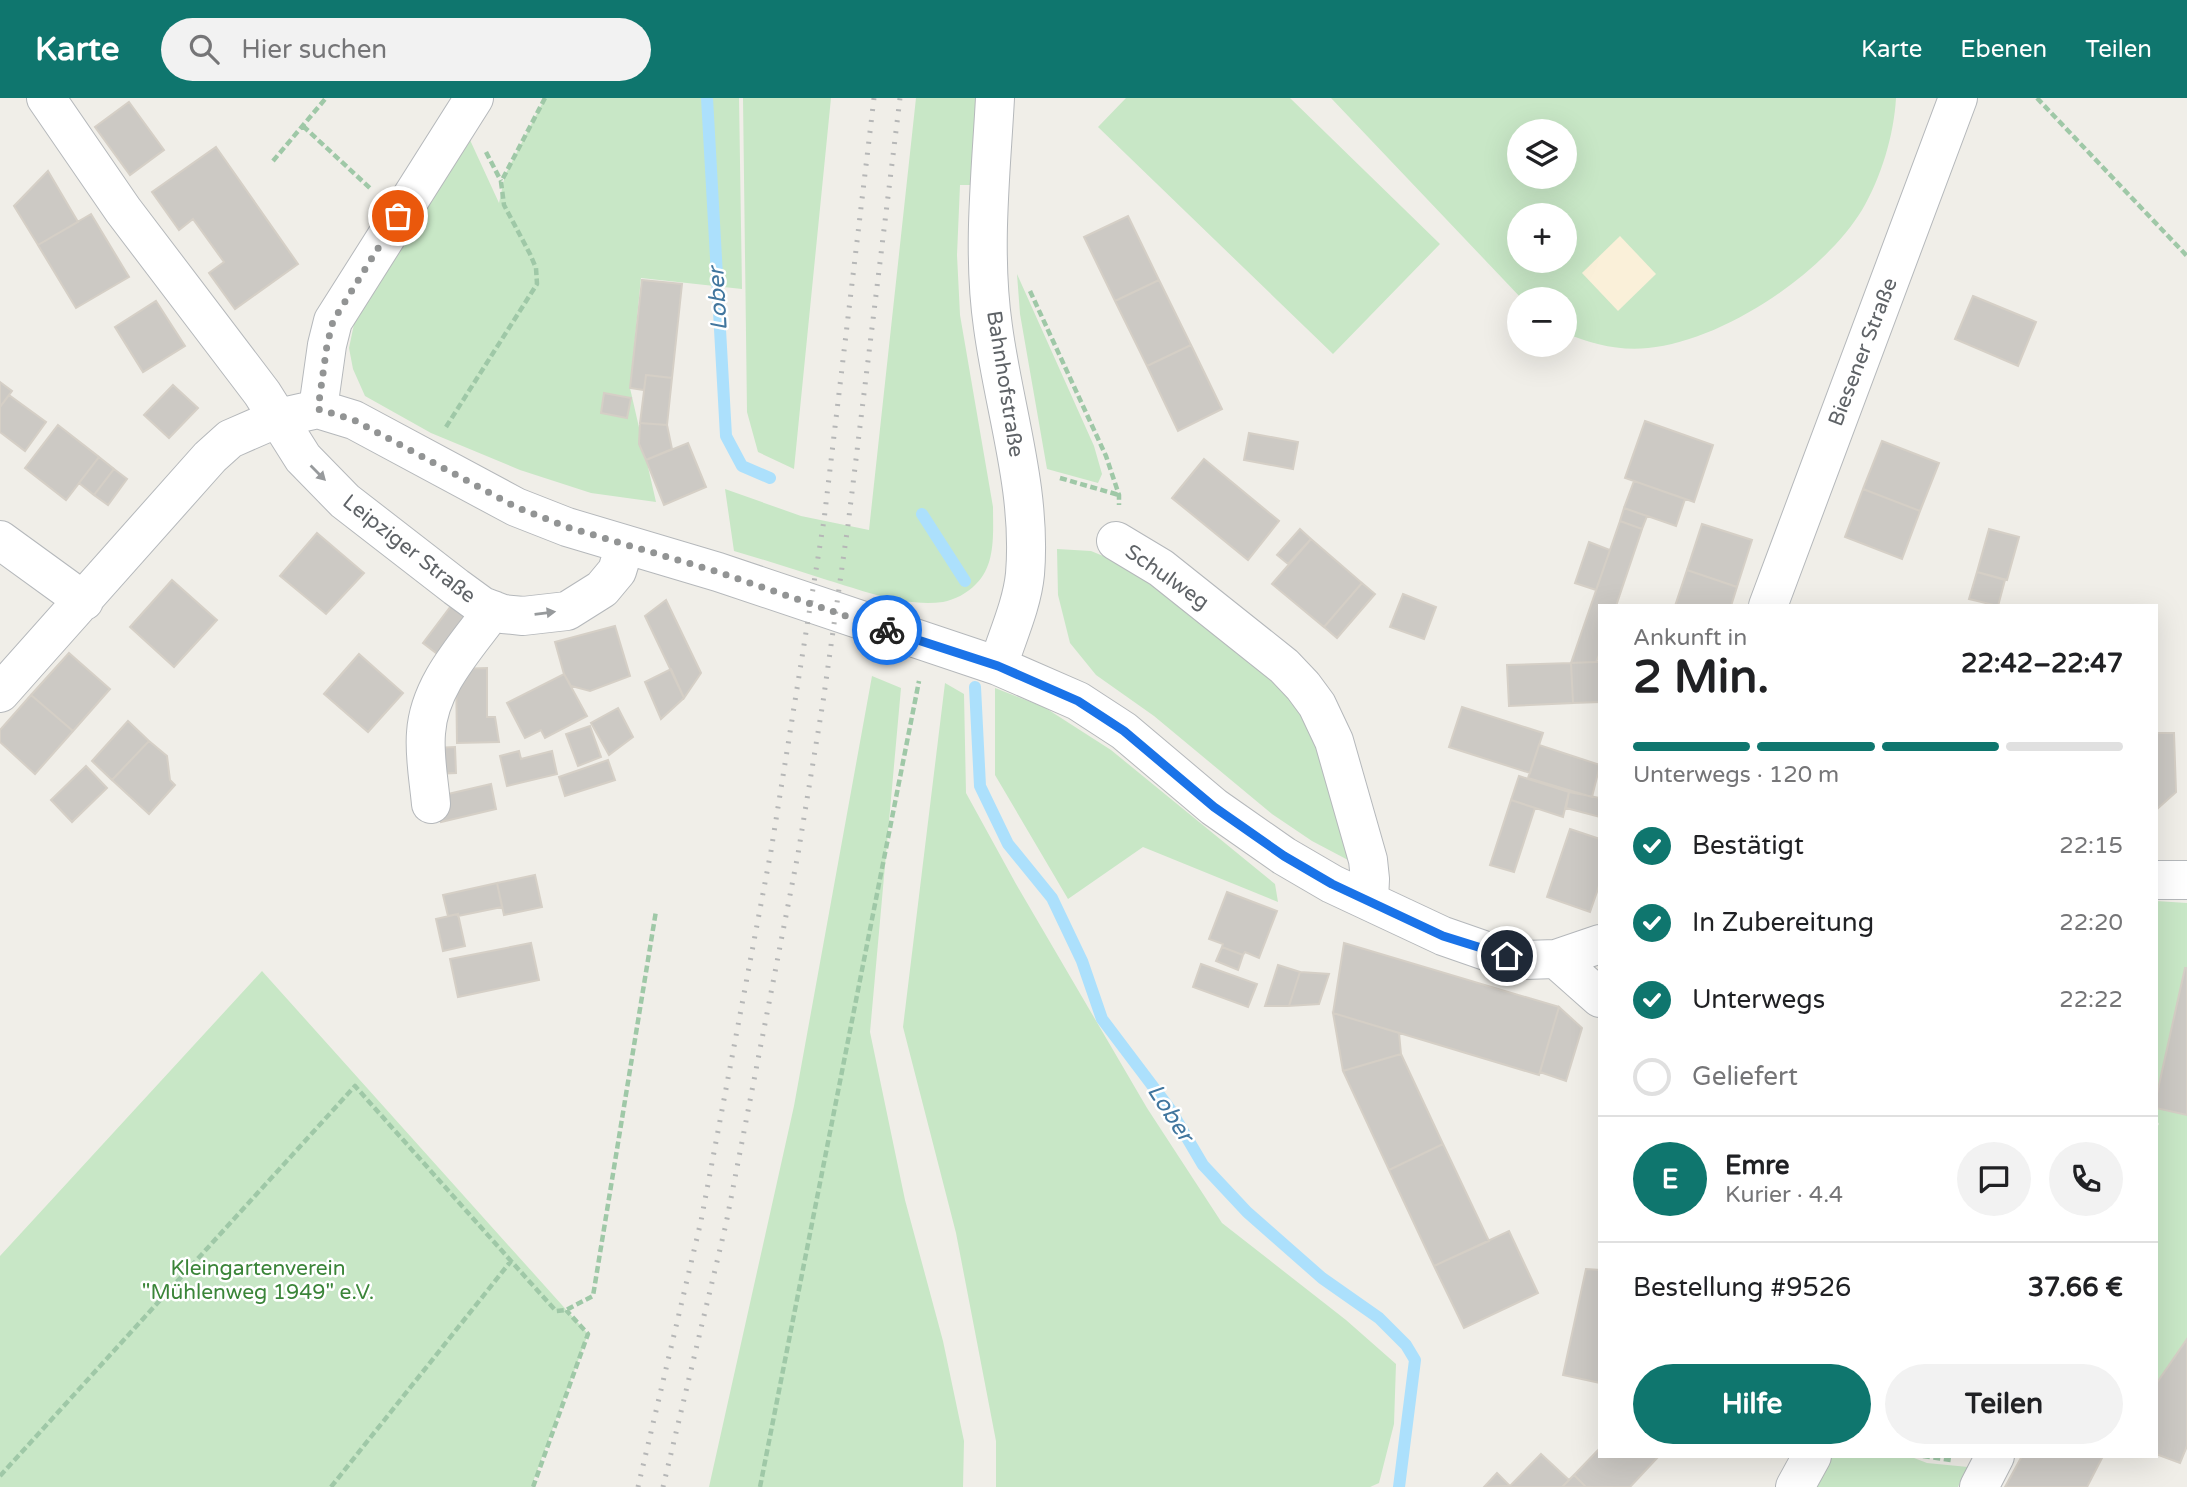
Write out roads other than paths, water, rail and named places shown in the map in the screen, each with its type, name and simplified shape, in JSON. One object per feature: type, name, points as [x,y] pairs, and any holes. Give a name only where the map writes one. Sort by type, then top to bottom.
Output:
[{"type":"street","name":"Leipziger Straße","points":[[46,98],[123,210],[262,393],[303,458],[345,500],[456,587],[482,606],[493,610],[523,616],[567,611],[602,589],[617,571],[625,545]]},
{"type":"street","points":[[318,409],[333,321],[474,98]]},
{"type":"street","name":"Bahnhofstraße","points":[[995,98],[988,257],[992,325],[1020,473],[1024,519],[1024,575],[998,666]]},
{"type":"street","name":"Biesener Straße","points":[[1769,604],[1958,98]]},
{"type":"street","points":[[0,694],[210,457],[229,439],[278,418],[318,409],[354,420],[516,507],[998,666],[1078,701],[1124,731],[1214,807],[1284,856],[1332,884],[1443,936],[1489,952],[1524,960],[1556,959],[1598,945]]},
{"type":"street","points":[[0,540],[84,601]]},
{"type":"street","name":"Schulweg","points":[[1116,541],[1161,568],[1284,666],[1317,705],[1334,741],[1368,860],[1369,900]]},
{"type":"street","points":[[431,804],[425,736],[427,724],[443,678],[493,610]]},
{"type":"street","points":[[2158,880],[2187,880]]},
{"type":"street","points":[[1556,959],[1598,996]]},
{"type":"street","points":[[1795,1487],[1811,1458]]},
{"type":"street","points":[[1979,1487],[1994,1458]]},
{"type":"waterway","name":"Lober","points":[[707,98],[726,436],[742,466],[770,478]]},
{"type":"waterway","name":"Lober","points":[[922,514],[965,581]]},
{"type":"waterway","name":"Lober","points":[[975,687],[980,786],[1008,844],[1052,898],[1082,961],[1102,1019],[1170,1109],[1203,1165],[1247,1212],[1322,1278],[1379,1318],[1406,1345],[1415,1360],[1399,1487]]},
{"type":"railway","points":[[638,1487],[701,1221],[771,851],[824,520],[874,98]]},
{"type":"railway","points":[[663,1487],[726,1224],[798,854],[848,525],[900,98]]},
{"type":"park label","name":"Kleingartenverein \"Mühlenweg 1949\" e.V.","points":[[258,1280]]}]
